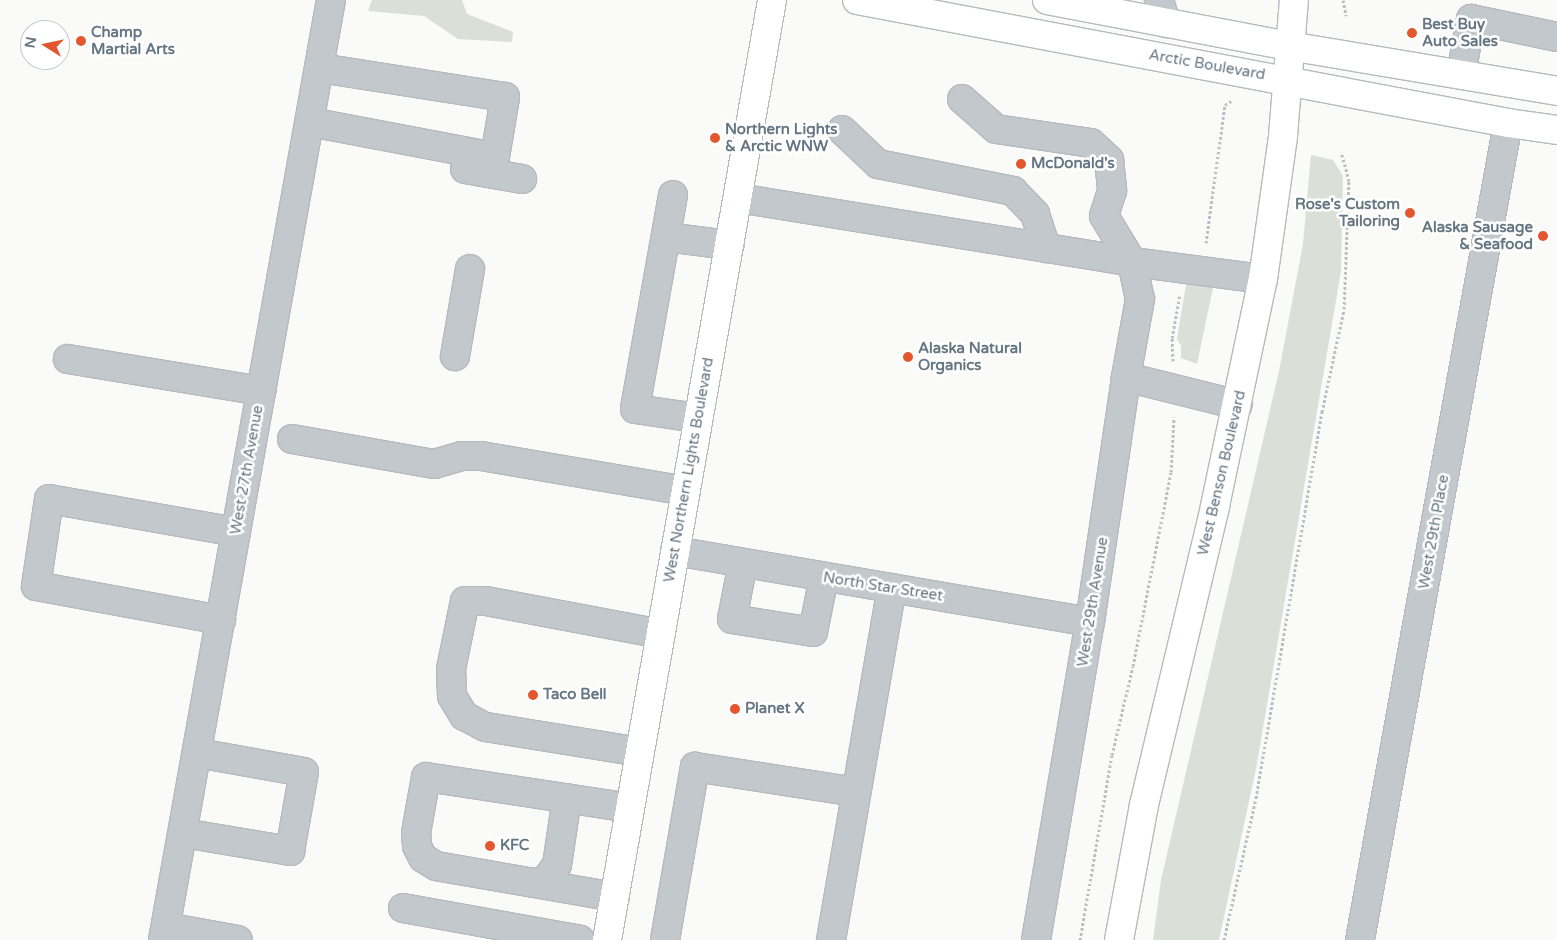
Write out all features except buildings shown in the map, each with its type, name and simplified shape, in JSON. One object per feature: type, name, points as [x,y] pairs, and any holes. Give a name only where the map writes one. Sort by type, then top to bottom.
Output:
[{"type":"main road","name":"West Northern Lights Boulevard","points":[[607,940],[772,0]]},
{"type":"main road","name":"Arctic Boulevard","points":[[857,0],[1287,80],[1508,124],[1557,130]]},
{"type":"main road","points":[[1047,0],[1162,11],[1289,46],[1557,92]]},
{"type":"main road","name":"West Benson Boulevard","points":[[1119,940],[1144,806],[1238,405],[1264,279],[1283,136],[1294,0]]},
{"type":"street","name":"West 27th Avenue","points":[[165,934],[331,0]]},
{"type":"street","points":[[1461,75],[1473,10],[1557,37]]},
{"type":"street","points":[[308,132],[495,157],[505,97],[319,68]]},
{"type":"street","name":"West 29th Avenue","points":[[962,99],[996,129],[1096,145],[1109,160],[1112,192],[1104,216],[1132,262],[1140,299],[1126,377],[1090,622],[1036,940]]},
{"type":"street","name":"West 29th Place","points":[[1360,940],[1508,124]]},
{"type":"street","points":[[842,130],[878,164],[1013,191],[1035,214],[1046,248]]},
{"type":"street","points":[[308,132],[522,179]]},
{"type":"street","points":[[673,196],[635,409],[698,418]]},
{"type":"street","points":[[738,198],[1132,262],[1201,269],[1264,279]]},
{"type":"street","points":[[666,237],[730,246]]},
{"type":"street","points":[[455,356],[470,269]]},
{"type":"street","points":[[68,359],[261,391]]},
{"type":"street","points":[[1126,377],[1174,391],[1238,405]]},
{"type":"street","points":[[292,439],[434,464],[462,456],[481,456],[686,491]]},
{"type":"street","points":[[221,620],[36,586],[49,499],[236,532]]},
{"type":"street","name":"North Star Street","points":[[675,551],[1090,622]]},
{"type":"street","points":[[743,562],[732,619],[813,632],[824,577]]},
{"type":"street","points":[[830,940],[892,588]]},
{"type":"street","points":[[640,752],[485,727],[464,716],[452,696],[451,669],[465,601],[486,601],[660,634]]},
{"type":"street","points":[[183,833],[290,851],[301,790],[304,772],[197,753]]},
{"type":"street","points":[[665,940],[695,767],[856,792]]},
{"type":"street","points":[[615,897],[436,866],[423,858],[416,833],[426,777],[630,808]]},
{"type":"street","points":[[534,883],[545,881],[557,865],[567,798]]},
{"type":"street","points":[[403,908],[580,940]]},
{"type":"street","points":[[165,934],[238,940]]},
{"type":"path","points":[[1343,0],[1346,16]]},
{"type":"path","points":[[1080,940],[1112,755],[1135,657],[1171,472],[1174,391],[1172,338],[1183,280],[1201,269],[1224,105],[1238,97]]},
{"type":"path","points":[[1224,940],[1256,798],[1322,412],[1344,309],[1350,181],[1342,154]]},
{"type":"shaded area","points":[[372,0],[462,0],[467,14],[513,32],[512,42],[458,39],[424,16],[368,11]]},
{"type":"shaded area","points":[[1311,155],[1333,160],[1343,176],[1341,271],[1256,769],[1219,940],[1153,940],[1161,880],[1279,371],[1303,244]]},
{"type":"shaded area","points":[[1187,278],[1202,280],[1213,288],[1197,364],[1181,358],[1181,346],[1177,339]]},
{"type":"place","name":"Best Buy Auto Sales","points":[[1412,33]]},
{"type":"place","name":"Champ Martial Arts","points":[[81,41]]},
{"type":"place","name":"Northern Lights & Arctic WNW","points":[[715,138]]},
{"type":"place","name":"McDonald's","points":[[1021,164]]},
{"type":"place","name":"Rose's Custom Tailoring","points":[[1410,213]]},
{"type":"place","name":"Alaska Sausage & Seafood","points":[[1543,236]]},
{"type":"place","name":"Alaska Natural Organics","points":[[908,357]]},
{"type":"place","name":"Taco Bell","points":[[533,695]]},
{"type":"place","name":"Planet X","points":[[735,709]]},
{"type":"place","name":"KFC","points":[[490,846]]}]
